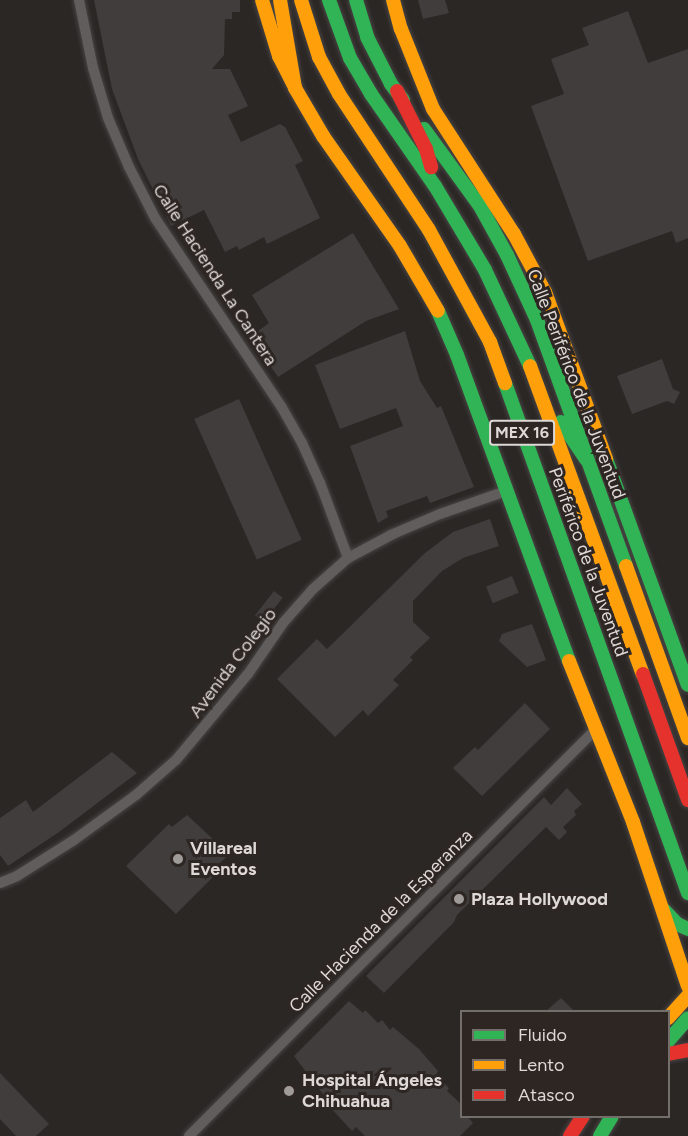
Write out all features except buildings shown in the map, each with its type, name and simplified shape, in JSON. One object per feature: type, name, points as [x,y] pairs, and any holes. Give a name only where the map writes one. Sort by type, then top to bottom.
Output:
[{"type":"main road","points":[[262,0],[279,56],[296,88],[323,136],[400,246],[432,299],[457,355],[506,491],[633,822],[688,986]]},
{"type":"main road","points":[[280,0],[296,88]]},
{"type":"main road","name":"Periférico de la Juventud","points":[[301,0],[319,57],[339,94],[429,230],[490,342],[688,893]]},
{"type":"main road","name":"Periférico de la Juventud","points":[[329,0],[350,58],[370,94],[435,186],[485,270],[544,399],[688,800]]},
{"type":"main road","name":"Calle Periférico de la Juventud","points":[[356,0],[367,37],[397,92],[480,206],[507,255],[537,320],[688,738]]},
{"type":"main road","points":[[393,0],[401,29],[433,109],[514,234],[545,292],[688,685]]},
{"type":"main road","points":[[397,92],[426,149],[435,186]]},
{"type":"main road","points":[[544,399],[586,459]]},
{"type":"main road","points":[[595,484],[613,478]]},
{"type":"main road","points":[[659,904],[677,924],[688,929]]},
{"type":"main road","points":[[670,1017],[688,996]]},
{"type":"main road","points":[[670,1040],[688,1018]]},
{"type":"main road","points":[[670,1054],[688,1050]]},
{"type":"main road","points":[[570,1136],[582,1118]]},
{"type":"main road","points":[[600,1136],[611,1118]]},
{"type":"street","name":"Calle Hacienda La Cantera","points":[[79,0],[96,78],[108,118],[129,167],[155,218],[281,406],[302,443],[320,483],[348,558]]},
{"type":"street","name":"Avenida Colegio","points":[[0,883],[17,876],[74,840],[136,795],[176,760],[248,674],[283,623],[313,589],[348,558],[393,534],[440,514],[506,491]]},
{"type":"street","name":"Calle Hacienda de la Esperanza","points":[[189,1136],[596,729]]},
{"type":"traffic: fast","points":[[329,0],[350,58],[371,94],[435,186],[485,270],[530,366]]},
{"type":"traffic: fast","points":[[356,0],[367,37],[391,84],[403,100]]},
{"type":"traffic: fast","points":[[424,129],[480,206],[507,255],[537,320],[626,566]]},
{"type":"traffic: fast","points":[[438,311],[457,355],[569,661]]},
{"type":"traffic: fast","points":[[505,383],[688,893]]},
{"type":"traffic: fast","points":[[561,422],[586,459]]},
{"type":"traffic: fast","points":[[606,459],[688,685]]},
{"type":"traffic: fast","points":[[664,910],[677,924],[688,929]]},
{"type":"traffic: fast","points":[[670,1039],[688,1018]]},
{"type":"traffic: fast","points":[[600,1136],[611,1118]]},
{"type":"traffic: slow","points":[[262,0],[279,56],[295,88],[323,136],[400,246],[438,311]]},
{"type":"traffic: slow","points":[[280,0],[295,88]]},
{"type":"traffic: slow","points":[[301,0],[319,57],[339,94],[429,230],[490,342],[505,383]]},
{"type":"traffic: slow","points":[[393,0],[401,29],[433,109],[514,234],[545,292],[606,459]]},
{"type":"traffic: slow","points":[[530,366],[643,674]]},
{"type":"traffic: slow","points":[[626,566],[688,738]]},
{"type":"traffic: slow","points":[[569,661],[633,822],[688,986]]},
{"type":"traffic: slow","points":[[670,1016],[688,996]]},
{"type":"traffic: jam","points":[[397,91],[426,149],[431,167]]},
{"type":"traffic: jam","points":[[643,674],[688,800]]},
{"type":"traffic: jam","points":[[670,1054],[688,1050]]},
{"type":"traffic: jam","points":[[570,1136],[582,1118]]},
{"type":"place","name":"Villareal Eventos","points":[[178,859]]},
{"type":"place","name":"Plaza Hollywood","points":[[459,899]]},
{"type":"place","name":"Hospital Ángeles Chihuahua","points":[[289,1091]]}]
